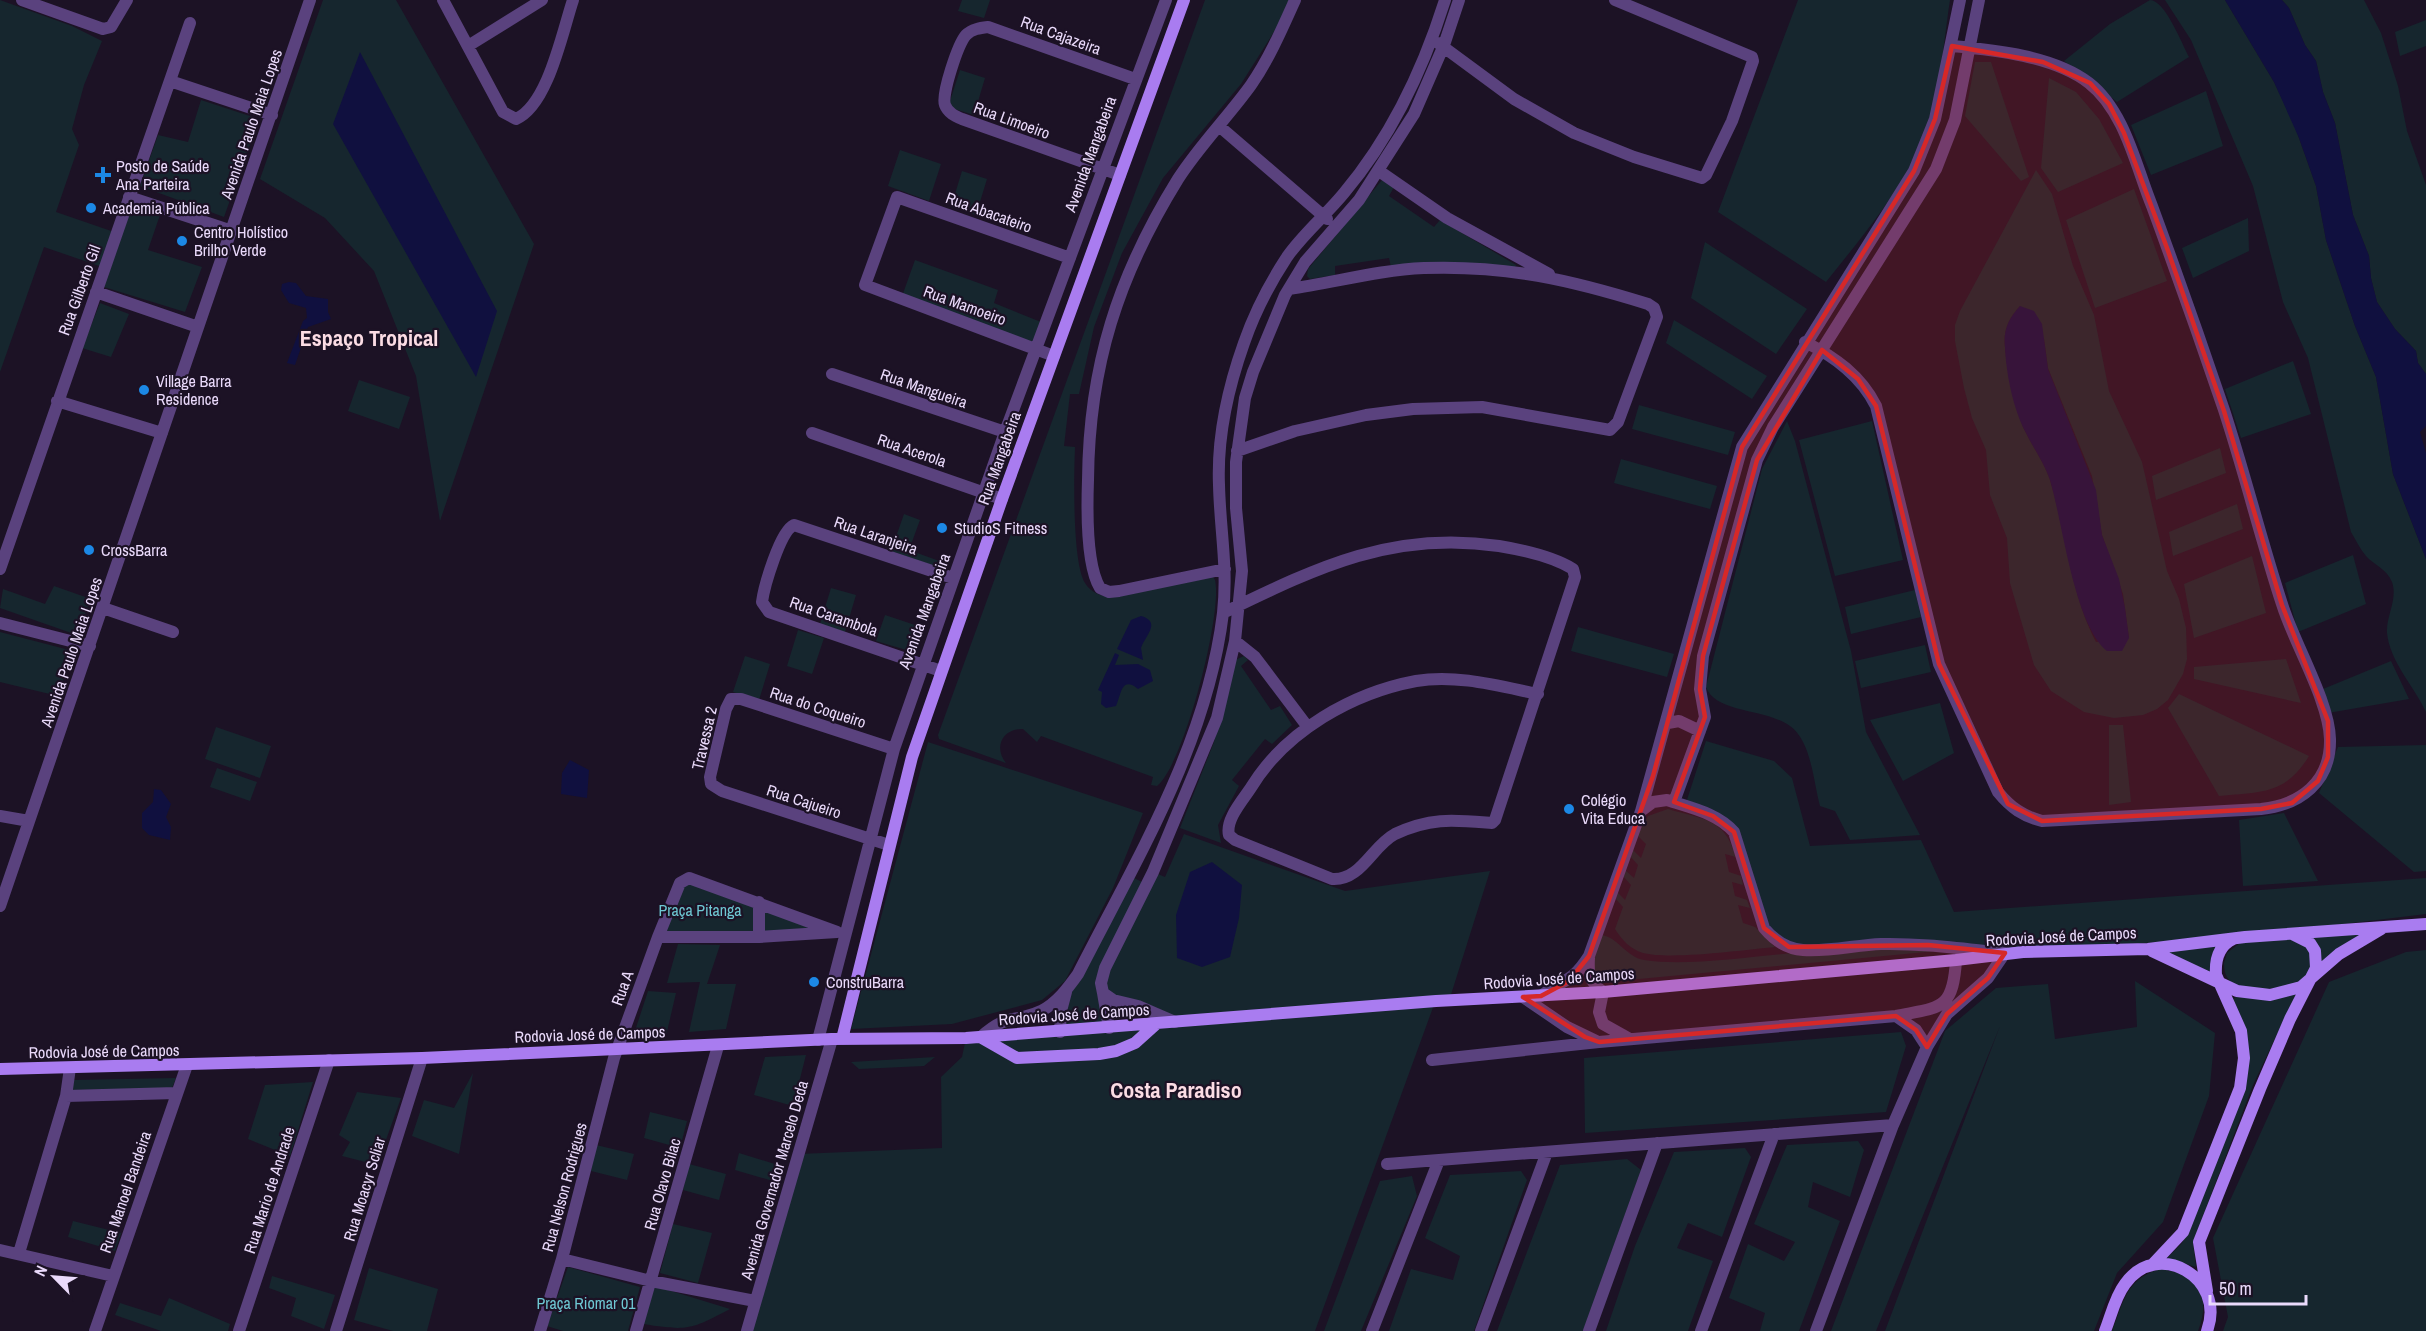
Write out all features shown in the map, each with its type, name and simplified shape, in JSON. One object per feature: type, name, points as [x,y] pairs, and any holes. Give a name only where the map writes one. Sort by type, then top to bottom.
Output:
[{"type":"main road","name":"Rua Mangabeira","points":[[837,1039],[912,757],[940,671],[1184,0]]},
{"type":"main road","name":"Rodovia José de Campos","points":[[0,1069],[422,1058],[837,1039],[981,1037],[1603,992],[1956,960],[2005,952],[2148,949],[2287,934],[2426,924]]},
{"type":"main road","name":"Rodovia José de Campos","points":[[2148,949],[2192,967],[2220,984],[2237,991],[2270,995],[2291,991],[2309,981],[2339,954],[2386,927]]},
{"type":"main road","points":[[2207,1331],[2211,1307],[2199,1242],[2260,1089],[2316,968],[2315,951],[2302,938],[2287,934]]},
{"type":"main road","points":[[2152,1265],[2183,1232],[2240,1088],[2244,1058],[2241,1030],[2216,975],[2217,957],[2228,942],[2236,939]]},
{"type":"main road","points":[[981,1037],[1017,1058],[1072,1053],[1099,1054],[1116,1051],[1135,1043],[1155,1025]]},
{"type":"main road","points":[[1099,1054],[1108,1043],[1109,1028]]},
{"type":"main road","points":[[1060,1032],[1072,1053]]},
{"type":"main road","points":[[2105,1331],[2126,1283],[2137,1272],[2152,1265],[2168,1264],[2184,1268],[2198,1278],[2207,1291]]},
{"type":"street","points":[[24,0],[103,28],[111,27],[127,0]]},
{"type":"street","name":"Avenida Paulo Maia Lopes","points":[[0,906],[272,115],[309,0]]},
{"type":"street","points":[[443,0],[503,112],[516,119],[527,114],[540,97],[573,0]]},
{"type":"street","points":[[468,46],[542,0]]},
{"type":"street","name":"Avenida Mangabeira","points":[[818,1040],[841,932],[872,840],[894,749],[922,665],[1005,432],[1166,0]]},
{"type":"street","points":[[1226,569],[1119,591],[1109,592],[1100,588],[1093,571],[1087,499],[1088,432],[1097,370],[1111,317],[1146,234],[1179,177],[1252,83],[1278,37],[1294,0]]},
{"type":"street","points":[[1109,1028],[1101,983],[1105,968],[1146,885],[1218,718],[1235,641],[1242,571],[1236,508],[1237,451],[1245,398],[1253,372],[1289,290],[1305,262],[1337,226],[1379,171],[1414,114],[1438,43],[1445,0]]},
{"type":"street","points":[[1060,1032],[1061,1011],[1067,991],[1078,974],[1185,761],[1197,730],[1209,687],[1223,613],[1226,569],[1219,465],[1222,436],[1235,372],[1265,295],[1288,256],[1344,194],[1398,114],[1459,0]]},
{"type":"street","points":[[1438,43],[1514,99],[1574,133],[1634,157],[1702,178],[1706,175],[1732,121],[1753,61],[1752,57],[1615,0]]},
{"type":"street","points":[[1541,996],[1577,975],[1589,956],[1641,811],[1668,723],[1681,662],[1743,447],[1805,342],[1914,171],[1935,119],[1960,0]]},
{"type":"street","points":[[1674,802],[1705,717],[1700,689],[1703,656],[1757,460],[1773,427],[1936,169],[1955,120],[1979,0]]},
{"type":"street","name":"Rua Gilberto Gil","points":[[0,569],[190,23]]},
{"type":"street","name":"Rua Cajazeira","points":[[976,29],[988,27],[999,29],[1135,79]]},
{"type":"street","name":"Rua Limoeiro","points":[[976,29],[967,35],[960,47],[943,97],[945,108],[962,120],[1120,175]]},
{"type":"street","points":[[1805,342],[1822,350],[1858,379],[1876,406],[1939,664],[1998,792],[2008,804],[2028,817],[2042,820],[2261,809],[2292,803],[2307,794],[2318,781],[2328,757],[2328,721],[2282,605],[2224,411],[2124,134],[2109,104],[2082,79],[2043,62],[1970,47],[1952,46]]},
{"type":"street","points":[[170,81],[272,115]]},
{"type":"street","points":[[1219,126],[1322,216],[1337,226]]},
{"type":"street","points":[[1379,171],[1447,218],[1554,277]]},
{"type":"street","points":[[129,197],[231,231]]},
{"type":"street","name":"Rua Abacateiro","points":[[865,285],[897,197],[1070,258]]},
{"type":"street","points":[[1237,451],[1295,431],[1413,409],[1482,407],[1610,430],[1618,422],[1657,317],[1657,313],[1648,304],[1554,277],[1478,269],[1423,268],[1289,290]]},
{"type":"street","name":"Rua Mamoeiro","points":[[865,285],[1054,356]]},
{"type":"street","points":[[96,292],[198,327]]},
{"type":"street","points":[[1235,372],[1253,372]]},
{"type":"street","name":"Rua Mangueira","points":[[832,374],[1005,432]]},
{"type":"street","points":[[57,401],[162,432]]},
{"type":"street","name":"Rua Acerola","points":[[812,433],[1002,499]]},
{"type":"street","name":"Rua Laranjeira","points":[[789,527],[800,526],[953,578]]},
{"type":"street","name":"Rua Carambola","points":[[789,527],[763,590],[764,608],[940,671]]},
{"type":"street","points":[[1223,613],[1312,570],[1360,554],[1411,545],[1470,542],[1524,550],[1570,567],[1575,573],[1538,694],[1495,820],[1492,823],[1441,819],[1418,824],[1392,835],[1348,877],[1340,879],[1318,874],[1235,840],[1231,838],[1228,830],[1231,820],[1260,775],[1279,750],[1307,726],[1364,696],[1417,681],[1471,681],[1538,694]]},
{"type":"street","points":[[103,608],[172,632]]},
{"type":"street","points":[[0,623],[90,646]]},
{"type":"street","points":[[1235,641],[1255,657],[1307,726]]},
{"type":"street","name":"Rua do Coqueiro","points":[[731,699],[741,699],[894,749]]},
{"type":"street","name":"Travessa 2","points":[[711,784],[710,777],[726,709],[731,699]]},
{"type":"street","points":[[1668,723],[1679,721],[1700,731]]},
{"type":"street","name":"Rua Cajueiro","points":[[711,784],[722,791],[889,845]]},
{"type":"street","points":[[1641,811],[1660,800],[1674,802],[1713,816],[1734,832],[1764,928],[1772,937],[1789,947],[1804,950],[1883,944],[2005,952],[1988,978],[1947,1014],[1927,1047],[1893,1125],[1816,1331]]},
{"type":"street","points":[[1160,810],[1176,818]]},
{"type":"street","points":[[0,816],[29,821]]},
{"type":"street","points":[[1127,877],[1138,879],[1146,885]]},
{"type":"street","points":[[684,879],[694,879],[841,932],[759,937],[658,937],[680,883],[684,879]]},
{"type":"street","points":[[759,902],[759,937]]},
{"type":"street","name":"Rua A","points":[[617,1050],[658,937]]},
{"type":"street","points":[[1589,956],[1588,976],[1592,983],[1603,992],[1599,1012],[1603,1024],[1632,1039]]},
{"type":"street","points":[[1432,1060],[1599,1042],[1896,1016],[1934,1008],[1949,997],[1955,985],[1956,960]]},
{"type":"street","points":[[981,1037],[996,1024],[1041,1011],[1067,991]]},
{"type":"street","points":[[1103,993],[1113,1000],[1138,1006],[1176,1023]]},
{"type":"street","points":[[1523,997],[1567,1027],[1599,1042]]},
{"type":"street","points":[[1934,1008],[1947,1014]]},
{"type":"street","points":[[1896,1016],[1916,1030],[1927,1047]]},
{"type":"street","points":[[1564,1046],[1569,1033],[1567,1027]]},
{"type":"street","name":"Avenida Governador Marcelo Deda","points":[[747,1331],[837,1039]]},
{"type":"street","name":"Rua Olavo Bilac","points":[[636,1331],[718,1046]]},
{"type":"street","name":"Rua Nelson Rodrigues","points":[[540,1331],[562,1259],[617,1050]]},
{"type":"street","name":"Rua Moacyr Scliar","points":[[336,1331],[422,1058]]},
{"type":"street","name":"Rua Mario de Andrade","points":[[239,1331],[329,1060]]},
{"type":"street","name":"Rua Manoel Bandeira","points":[[95,1331],[187,1065]]},
{"type":"street","points":[[19,1253],[66,1096],[70,1068]]},
{"type":"street","points":[[66,1096],[176,1093]]},
{"type":"street","points":[[1387,1164],[1893,1125]]},
{"type":"street","points":[[1701,1331],[1774,1134]]},
{"type":"street","points":[[1589,1331],[1657,1143]]},
{"type":"street","points":[[1481,1331],[1547,1152]]},
{"type":"street","points":[[1372,1331],[1439,1160]]},
{"type":"street","points":[[0,1250],[113,1276]]},
{"type":"street","points":[[562,1259],[651,1281],[755,1301]]},
{"type":"highlighted area","points":[[1952,46],[2043,62],[2090,83],[2109,104],[2124,133],[2167,248],[2224,411],[2282,605],[2328,721],[2328,757],[2318,781],[2292,803],[2261,809],[2042,821],[2008,804],[1939,664],[1876,406],[1858,379],[1822,350],[1757,460],[1703,656],[1700,689],[1705,717],[1674,802],[1713,816],[1734,832],[1764,928],[1789,947],[1928,945],[2005,953],[1988,978],[1947,1014],[1927,1047],[1916,1030],[1896,1016],[1599,1042],[1585,1037],[1523,997],[1541,996],[1569,981],[1589,956],[1653,776],[1742,447],[1914,171],[1935,119]]},
{"type":"green space","points":[[0,0],[72,26],[102,41],[84,85],[72,129],[79,145],[56,212],[117,233],[105,268],[44,247],[0,372]]},
{"type":"green space","points":[[323,0],[396,0],[534,244],[440,521],[416,376],[374,271],[325,218],[260,179]]},
{"type":"green space","points":[[962,0],[990,0],[984,18],[958,11]]},
{"type":"green space","points":[[1205,0],[1289,0],[1277,27],[1241,84],[1163,178],[1122,253],[1094,327],[1079,394],[1070,394],[1064,446],[1075,447],[1075,517],[1078,556],[1085,583],[1093,592],[1112,597],[1213,577],[1215,580],[1213,623],[1199,688],[1179,750],[1168,772],[1157,786],[1151,785],[1153,777],[1041,736],[1037,742],[1023,729],[1010,732],[1002,740],[1000,751],[1006,763],[939,739],[938,735]]},
{"type":"green space","points":[[1798,0],[1950,0],[1934,103],[1922,143],[1894,193],[1826,282],[1718,212]]},
{"type":"green space","points":[[2150,0],[2156,2],[2167,15],[2189,57],[2117,102],[2064,61],[2110,24]]},
{"type":"green space","points":[[2165,0],[2225,0],[2274,82],[2294,124],[2316,186],[2326,240],[2355,326],[2376,377],[2393,474],[2426,559],[2426,712],[2397,664],[2389,644],[2387,627],[2394,595],[2392,582],[2384,570],[2366,556],[2351,532],[2308,358],[2283,302],[2253,186],[2191,40]]},
{"type":"green space","points":[[2282,0],[2364,0],[2381,33],[2398,86],[2407,131],[2426,185],[2426,374],[2418,363],[2416,351],[2395,329],[2377,302],[2369,256],[2353,215],[2335,123],[2323,92],[2316,61],[2305,45],[2289,8]]},
{"type":"green space","points":[[2426,20],[2426,46],[2400,56],[2395,32]]},
{"type":"green space","points":[[1975,62],[1991,62],[2029,177],[2021,181],[1965,116]]},
{"type":"green space","points":[[960,70],[985,78],[974,115],[948,107]]},
{"type":"green space","points":[[2049,78],[2076,92],[2099,119],[2123,163],[2058,192],[2041,168]]},
{"type":"green space","points":[[2206,91],[2223,146],[2151,175],[2131,125]]},
{"type":"green space","points":[[201,100],[259,119],[224,217],[140,186],[158,135],[188,142]]},
{"type":"green space","points":[[900,150],[941,164],[929,201],[888,186]]},
{"type":"green space","points":[[2036,170],[2052,194],[2073,266],[2094,315],[2109,391],[2142,462],[2167,571],[2179,599],[2186,628],[2187,659],[2183,674],[2168,700],[2157,709],[2143,715],[2114,718],[2084,712],[2051,691],[2034,665],[2010,583],[2007,538],[1990,495],[1986,450],[1972,418],[1964,388],[1955,341],[1955,325],[1960,311]],"holes":[[[2020,306],[2044,339],[2048,368],[2092,476],[2102,535],[2123,594],[2129,638],[2096,642],[2074,583],[2050,480],[2018,413],[2009,377],[2005,335],[2013,315]]]},
{"type":"green space","points":[[962,171],[987,179],[976,215],[951,207]]},
{"type":"green space","points":[[1382,180],[1394,187],[1389,196],[1434,227],[1440,220],[1516,265],[1515,269],[1391,267],[1389,258],[1335,266],[1335,275],[1310,279],[1307,276],[1308,269]]},
{"type":"green space","points":[[2134,189],[2167,281],[2095,308],[2066,220]]},
{"type":"green space","points":[[133,203],[161,212],[148,250],[202,267],[185,312],[104,287]]},
{"type":"green space","points":[[2248,218],[2249,251],[2193,278],[2182,248]]},
{"type":"green space","points":[[1705,242],[1807,309],[1776,354],[1691,298]]},
{"type":"green space","points":[[915,260],[998,290],[994,303],[1046,324],[1037,349],[901,299]]},
{"type":"green space","points":[[100,303],[129,314],[111,357],[82,348]]},
{"type":"green space","points":[[1674,320],[1767,376],[1752,399],[1666,343]]},
{"type":"green space","points":[[2293,361],[2311,414],[2241,438],[2225,389]]},
{"type":"green space","points":[[359,380],[410,397],[399,429],[348,411]]},
{"type":"green space","points":[[1639,405],[1735,432],[1728,455],[1632,429]]},
{"type":"green space","points":[[1787,421],[1795,441],[1851,651],[1866,732],[1920,835],[1850,840],[1835,811],[1820,806],[1810,759],[1798,734],[1789,725],[1777,719],[1722,703],[1712,696],[1706,687],[1762,469]]},
{"type":"green space","points":[[1872,421],[1903,560],[1835,576],[1799,440]]},
{"type":"green space","points":[[2220,448],[2226,473],[2156,500],[2152,476]]},
{"type":"green space","points":[[1621,459],[1717,486],[1710,509],[1614,483]]},
{"type":"green space","points":[[2237,504],[2243,529],[2173,556],[2169,532]]},
{"type":"green space","points":[[904,514],[920,520],[909,550],[942,562],[940,568],[891,551]]},
{"type":"green space","points":[[2353,555],[2366,604],[2298,632],[2285,583]]},
{"type":"green space","points":[[2252,556],[2266,613],[2194,638],[2184,584]]},
{"type":"green space","points":[[54,586],[91,599],[77,635],[0,608],[3,589],[45,604]]},
{"type":"green space","points":[[831,588],[856,595],[845,632],[820,624]]},
{"type":"green space","points":[[1915,590],[1921,617],[1851,634],[1845,607]]},
{"type":"green space","points":[[885,615],[921,627],[913,652],[876,641]]},
{"type":"green space","points":[[1578,627],[1674,654],[1667,677],[1571,651]]},
{"type":"green space","points":[[798,630],[824,638],[812,674],[787,666]]},
{"type":"green space","points":[[0,632],[73,651],[58,696],[0,682]]},
{"type":"green space","points":[[1925,645],[1931,672],[1861,688],[1855,661]]},
{"type":"green space","points":[[745,656],[770,664],[759,700],[733,692]]},
{"type":"green space","points":[[1244,656],[1248,660],[1241,666],[1271,710],[1280,706],[1292,725],[1272,744],[1265,739],[1232,780],[1239,786],[1218,825],[1221,843],[1180,828],[1214,742],[1235,660]]},
{"type":"green space","points":[[2286,659],[2301,703],[2194,679],[2194,667]]},
{"type":"green space","points":[[2391,661],[2409,699],[2328,713],[2323,689]]},
{"type":"green space","points":[[2179,694],[2309,756],[2300,769],[2281,785],[2260,792],[2219,796],[2168,708]]},
{"type":"green space","points":[[1940,703],[1954,753],[1903,781],[1870,720]]},
{"type":"green space","points":[[2109,725],[2123,725],[2131,802],[2109,805]]},
{"type":"green space","points":[[216,727],[271,746],[260,778],[205,759]]},
{"type":"green space","points":[[1706,741],[1774,761],[1792,778],[1810,846],[1921,840],[1954,912],[2426,878],[2426,914],[2245,936],[2005,953],[1958,949],[1596,983],[1591,957],[1601,935],[1612,939],[1638,958],[1662,962],[1703,961],[1806,952],[1772,937],[1734,832],[1685,806]]},
{"type":"green space","points":[[928,742],[1143,813],[1113,888],[1065,981],[1042,1000],[952,1024],[851,1029]]},
{"type":"green space","points":[[2426,745],[2426,871],[2414,872],[2319,793],[2338,747]]},
{"type":"green space","points":[[217,768],[257,782],[250,801],[210,787]]},
{"type":"green space","points":[[1668,809],[1702,818],[1719,827],[1725,834],[1736,857],[1725,854],[1729,872],[1741,876],[1743,885],[1732,882],[1735,896],[1747,900],[1750,908],[1738,905],[1743,923],[1755,927],[1775,947],[1708,954],[1655,955],[1634,949],[1620,937],[1615,929],[1623,907],[1615,898],[1617,892],[1625,900],[1631,885],[1623,876],[1625,870],[1634,878],[1638,865],[1630,856],[1632,849],[1641,858],[1646,844],[1637,835],[1648,816]]},
{"type":"green space","points":[[2284,813],[2318,881],[2243,886],[2239,820]]},
{"type":"green space","points":[[1184,834],[1345,891],[1490,871],[1449,1001],[1435,1002],[1315,1331],[750,1331],[799,1154],[942,1148],[941,1077],[962,1057],[966,1038],[1060,1032],[1061,1011],[1132,877],[1144,883],[1153,872],[1165,877]],"holes":[[[1104,994],[1175,1023],[1109,1028]]]},
{"type":"green space","name":"Praça Pitanga","points":[[684,879],[837,932],[658,937]]},
{"type":"green space","points":[[2367,930],[2316,968],[2303,938]]},
{"type":"green space","points":[[2287,937],[2308,948],[2313,964],[2303,982],[2267,989],[2242,988],[2232,983],[2226,975],[2224,963],[2227,953],[2241,942]]},
{"type":"green space","points":[[2228,942],[2216,975],[2148,949]]},
{"type":"green space","points":[[678,944],[720,945],[707,984],[736,984],[726,1029],[689,1032],[700,982],[667,983]]},
{"type":"green space","points":[[2426,950],[2426,1331],[2223,1331],[2228,1317],[2213,1238],[2329,982],[2406,952]]},
{"type":"green space","points":[[2135,981],[2215,1033],[2209,1096],[2163,1222],[2117,1273],[2094,1331],[1885,1331],[2000,1026],[1876,1331],[1831,1331],[1945,1031],[1996,988],[2048,984],[2055,1039],[2137,1027]]},
{"type":"green space","points":[[648,991],[676,993],[666,1036],[633,1037]]},
{"type":"green space","points":[[2296,994],[2253,1085],[2196,1234],[2193,1243],[2196,1267],[2167,1258],[2182,1243],[2187,1233],[2246,1082],[2232,1000],[2237,996]]},
{"type":"green space","points":[[1901,1032],[1906,1046],[1886,1112],[1585,1133],[1584,1058]]},
{"type":"green space","points":[[806,1055],[793,1106],[754,1095],[765,1057]]},
{"type":"green space","points":[[935,1057],[924,1066],[859,1069],[851,1062]]},
{"type":"green space","points":[[473,1073],[459,1154],[412,1136],[424,1100],[454,1108]]},
{"type":"green space","points":[[176,1078],[172,1088],[71,1090],[74,1080]]},
{"type":"green space","points":[[313,1082],[290,1156],[248,1139],[265,1085]]},
{"type":"green space","points":[[357,1092],[401,1098],[377,1165],[342,1156],[350,1142],[339,1135]]},
{"type":"green space","points":[[650,1112],[687,1121],[680,1148],[644,1138]]},
{"type":"green space","points":[[1858,1141],[1864,1150],[1850,1197],[1813,1182],[1808,1207],[1840,1221],[1799,1331],[1760,1331],[1765,1313],[1729,1298],[1748,1244],[1784,1261],[1795,1242],[1754,1224],[1787,1145]]},
{"type":"green space","points":[[596,1145],[634,1154],[627,1180],[591,1171]]},
{"type":"green space","points":[[1745,1148],[1751,1157],[1722,1237],[1688,1223],[1677,1248],[1713,1261],[1688,1331],[1606,1331],[1635,1246],[1674,1152]]},
{"type":"green space","points":[[739,1153],[778,1165],[773,1181],[735,1170]]},
{"type":"green space","points":[[1627,1159],[1641,1170],[1583,1331],[1497,1331],[1560,1165]]},
{"type":"green space","points":[[689,1164],[726,1174],[719,1200],[683,1190]]},
{"type":"green space","points":[[1521,1171],[1527,1180],[1474,1331],[1389,1331],[1411,1269],[1453,1280],[1460,1256],[1425,1238],[1450,1175]]},
{"type":"green space","points":[[1412,1176],[1417,1196],[1361,1331],[1324,1331],[1380,1181]]},
{"type":"green space","points":[[73,1221],[121,1233],[115,1251],[68,1237]]},
{"type":"green space","points":[[673,1224],[712,1233],[698,1283],[660,1273]]},
{"type":"green space","name":"Praça Riomar 01","points":[[568,1267],[640,1287],[628,1331],[563,1331],[547,1326]]},
{"type":"green space","points":[[369,1268],[438,1289],[427,1331],[393,1331],[354,1320]]},
{"type":"green space","points":[[2160,1269],[2184,1275],[2198,1288],[2203,1307],[2198,1331],[2112,1331],[2123,1301],[2133,1285],[2149,1273]]},
{"type":"green space","points":[[272,1276],[335,1295],[324,1329],[291,1316],[296,1298],[269,1288]]},
{"type":"green space","points":[[655,1286],[730,1309],[688,1327],[670,1328],[643,1324]]},
{"type":"green space","points":[[169,1298],[230,1324],[228,1331],[161,1331],[115,1315],[120,1303],[161,1316]]},
{"type":"shaded area","points":[[2225,0],[2282,0],[2289,8],[2305,45],[2316,61],[2323,92],[2335,123],[2353,215],[2369,256],[2377,302],[2395,329],[2416,351],[2418,363],[2426,374],[2426,426],[2420,432],[2426,453],[2426,559],[2393,474],[2376,377],[2355,326],[2326,240],[2316,186],[2299,138],[2274,82]]},
{"type":"shaded area","points":[[360,52],[497,311],[476,377],[333,124]]},
{"type":"shaded area","points":[[296,283],[306,296],[328,299],[328,312],[331,319],[308,327],[295,365],[287,363],[303,321],[307,318],[306,308],[289,303],[281,290],[282,284]]},
{"type":"shaded area","points":[[2020,306],[2034,311],[2042,324],[2048,369],[2096,490],[2102,535],[2119,579],[2125,608],[2129,638],[2122,651],[2107,651],[2096,638],[2086,619],[2071,572],[2050,480],[2021,422],[2014,401],[2007,368],[2005,335],[2010,320]]},
{"type":"shaded area","points":[[1141,616],[1150,622],[1151,626],[1141,648],[1143,660],[1117,649],[1131,620]]},
{"type":"shaded area","points":[[1115,653],[1119,655],[1115,665],[1138,664],[1150,670],[1153,681],[1138,689],[1128,684],[1122,688],[1116,706],[1106,708],[1101,704],[1102,692],[1098,690]]},
{"type":"shaded area","points":[[570,760],[589,770],[587,798],[561,794],[562,773]]},
{"type":"shaded area","points":[[154,789],[161,790],[171,804],[166,817],[171,827],[170,840],[149,835],[142,828],[142,813],[153,802]]},
{"type":"shaded area","points":[[1212,862],[1242,885],[1239,918],[1230,957],[1202,967],[1177,958],[1176,915],[1190,872]]},
{"type":"place","name":"Posto de Saúde Ana Parteira","points":[[103,175]]},
{"type":"place","name":"Academia Pública","points":[[91,208]]},
{"type":"place","name":"Centro Holístico Brilho Verde","points":[[182,241]]},
{"type":"place","name":"Village Barra Residence","points":[[144,390]]},
{"type":"place","name":"StudioS Fitness","points":[[942,528]]},
{"type":"place","name":"CrossBarra","points":[[89,550]]},
{"type":"place","name":"Colégio Vita Educa","points":[[1569,809]]},
{"type":"place","name":"ConstruBarra","points":[[814,982]]},
{"type":"district","name":"Espaço Tropical","points":[[369,338]]},
{"type":"district","name":"Costa Paradiso","points":[[1176,1090]]}]
